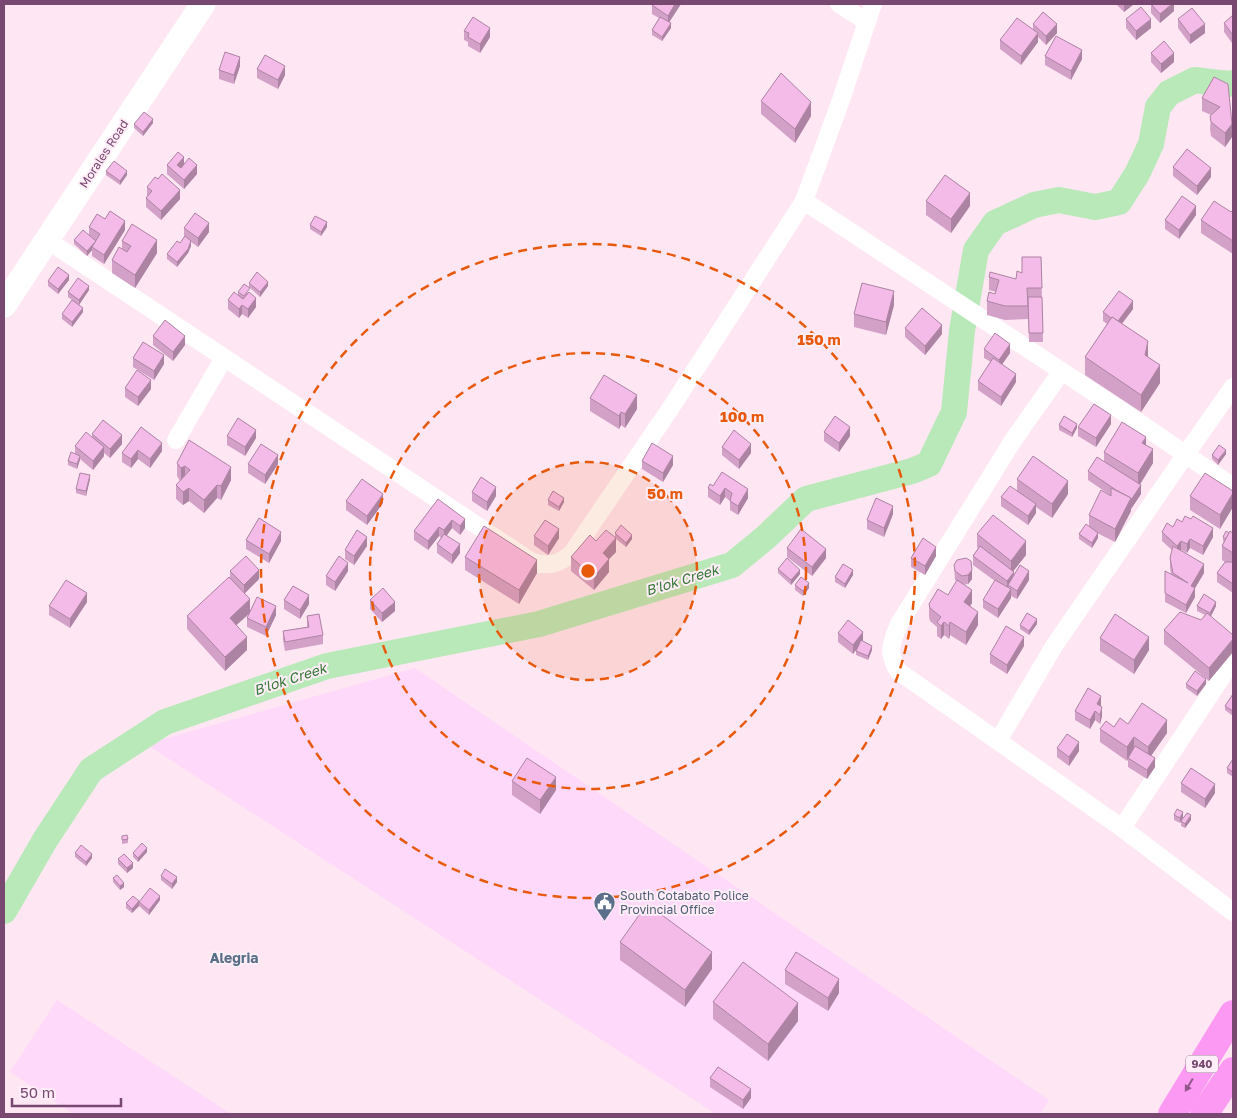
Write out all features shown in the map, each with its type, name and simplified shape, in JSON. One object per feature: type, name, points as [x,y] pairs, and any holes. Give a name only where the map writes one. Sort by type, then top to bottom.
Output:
[{"type":"highway","name":"940","points":[[1172,1114],[1233,1014]]},
{"type":"highway","name":"940","points":[[1204,1114],[1233,1071]]},
{"type":"street","name":"Morales Road","points":[[4,305],[203,4]]},
{"type":"street","points":[[840,4],[868,22]]},
{"type":"street","points":[[47,240],[532,562],[554,565],[563,561],[572,553],[680,393],[804,201],[841,100],[873,4]]},
{"type":"street","points":[[804,201],[1233,487]]},
{"type":"street","points":[[176,440],[224,358]]},
{"type":"street","points":[[1062,372],[1014,440],[899,624],[891,643],[891,655],[898,671],[1122,828],[1233,912]]},
{"type":"street","points":[[998,741],[1054,646],[1233,387]]},
{"type":"street","points":[[1122,828],[1233,660]]},
{"type":"shaded area","name":"South Cotabato Police Provincial Office","points":[[415,668],[1049,1100],[1040,1114],[716,1114],[146,744]]},
{"type":"shaded area","points":[[57,1000],[231,1114],[74,1114],[10,1072]]},
{"type":"building","points":[[653,4],[675,4],[668,16]]},
{"type":"building","points":[[1151,4],[1172,4],[1160,14]]},
{"type":"building","points":[[1141,7],[1151,19],[1136,31],[1126,19]]},
{"type":"building","points":[[1192,8],[1205,24],[1190,35],[1178,19]]},
{"type":"building","points":[[1043,12],[1057,24],[1046,36],[1033,24]]},
{"type":"building","points":[[1233,15],[1233,33],[1232,34],[1224,23]]},
{"type":"building","points":[[473,17],[490,28],[480,44],[468,37],[469,33],[464,31]]},
{"type":"building","points":[[660,17],[671,23],[662,37],[652,30]]},
{"type":"building","points":[[1017,18],[1038,33],[1021,56],[1000,40]]},
{"type":"building","points":[[1056,36],[1082,50],[1071,71],[1045,56]]},
{"type":"building","points":[[1164,41],[1174,53],[1161,64],[1151,53]]},
{"type":"building","points":[[225,52],[240,57],[234,75],[219,70]]},
{"type":"building","points":[[265,55],[285,66],[278,80],[257,69]]},
{"type":"building","points":[[781,73],[811,102],[795,129],[761,101]]},
{"type":"building","points":[[1214,77],[1228,84],[1232,124],[1225,133],[1211,122],[1210,116],[1220,107],[1202,98]]},
{"type":"building","points":[[144,112],[153,119],[143,132],[134,124]]},
{"type":"building","points":[[1187,149],[1211,168],[1197,186],[1173,167]]},
{"type":"building","points":[[178,152],[184,157],[177,165],[181,168],[189,158],[197,165],[184,180],[167,165]]},
{"type":"building","points":[[114,161],[127,171],[120,181],[106,171]]},
{"type":"building","points":[[162,174],[180,190],[161,211],[146,198],[152,191],[147,187],[155,177],[158,179]]},
{"type":"building","points":[[945,175],[970,193],[951,219],[926,201]]},
{"type":"building","points":[[1182,196],[1196,206],[1179,230],[1165,220]]},
{"type":"building","points":[[1214,201],[1231,212],[1233,210],[1233,241],[1201,220]]},
{"type":"building","points":[[110,211],[125,221],[104,255],[92,247],[100,234],[89,227],[97,214],[105,219]]},
{"type":"building","points":[[195,213],[209,223],[198,238],[184,228]]},
{"type":"building","points":[[315,216],[327,222],[321,232],[310,225]]},
{"type":"building","points":[[132,224],[157,240],[135,275],[112,260],[119,247],[127,252],[131,246],[122,241]]},
{"type":"building","points":[[83,230],[96,241],[87,251],[74,240]]},
{"type":"building","points":[[185,236],[191,241],[188,249],[177,262],[167,254],[177,241],[180,243]]},
{"type":"building","points":[[1022,257],[1041,257],[1042,288],[1027,288],[1028,306],[1005,306],[987,301],[989,292],[995,294],[999,280],[989,277],[990,272],[1016,279],[1017,271],[1022,273]]},
{"type":"building","points":[[58,267],[69,275],[58,289],[48,281]]},
{"type":"building","points":[[257,272],[268,282],[260,292],[249,283]]},
{"type":"building","points":[[78,278],[89,286],[79,300],[68,292]]},
{"type":"building","points":[[862,283],[894,291],[886,322],[854,314]]},
{"type":"building","points":[[244,284],[250,288],[244,296],[238,292]]},
{"type":"building","points":[[1119,291],[1133,301],[1118,321],[1103,312]]},
{"type":"building","points":[[234,292],[243,299],[249,292],[256,298],[248,309],[242,305],[239,309],[228,300]]},
{"type":"building","points":[[1028,297],[1042,297],[1043,333],[1029,333]]},
{"type":"building","points":[[72,300],[83,308],[72,322],[62,314]]},
{"type":"building","points":[[922,308],[942,325],[925,346],[905,328]]},
{"type":"building","points":[[1112,317],[1148,341],[1145,355],[1160,365],[1141,395],[1085,357]]},
{"type":"building","points":[[165,320],[185,336],[173,352],[153,336]]},
{"type":"building","points":[[995,333],[1010,344],[999,360],[984,349]]},
{"type":"building","points":[[143,342],[164,355],[154,371],[133,358]]},
{"type":"building","points":[[993,358],[1016,374],[1001,397],[978,381]]},
{"type":"building","points":[[137,370],[151,380],[138,397],[125,388]]},
{"type":"building","points":[[604,375],[637,395],[625,414],[621,412],[619,416],[590,398]]},
{"type":"building","points":[[1094,404],[1111,415],[1096,438],[1078,427]]},
{"type":"building","points":[[835,416],[850,427],[839,443],[824,432]]},
{"type":"building","points":[[1064,416],[1077,424],[1072,433],[1059,425]]},
{"type":"building","points":[[238,418],[256,430],[245,447],[227,436]]},
{"type":"building","points":[[103,420],[122,435],[110,449],[92,434]]},
{"type":"building","points":[[1122,422],[1146,437],[1142,443],[1153,449],[1138,473],[1104,452]]},
{"type":"building","points":[[141,427],[162,443],[150,459],[138,450],[131,459],[122,453]]},
{"type":"building","points":[[734,430],[751,444],[739,460],[722,447]]},
{"type":"building","points":[[86,432],[104,447],[93,461],[75,446]]},
{"type":"building","points":[[189,440],[231,467],[221,486],[217,485],[204,500],[189,488],[183,492],[176,485],[190,470],[185,466],[181,468],[177,463]]},
{"type":"building","points":[[652,443],[673,456],[663,473],[642,461]]},
{"type":"building","points":[[261,444],[278,455],[265,475],[248,464]]},
{"type":"building","points":[[1219,445],[1226,450],[1218,460],[1212,455]]},
{"type":"building","points":[[71,452],[80,456],[77,464],[68,461]]},
{"type":"building","points":[[1033,456],[1068,481],[1052,504],[1017,479]]},
{"type":"building","points":[[1097,457],[1141,485],[1131,500],[1131,498],[1088,471]]},
{"type":"building","points":[[722,472],[748,489],[738,506],[730,501],[732,493],[725,488],[720,496],[708,488],[710,484],[713,486]]},
{"type":"building","points":[[80,473],[90,475],[86,491],[76,489]]},
{"type":"building","points":[[1205,473],[1233,491],[1220,515],[1190,496]]},
{"type":"building","points":[[481,477],[496,487],[487,502],[472,492]]},
{"type":"building","points":[[362,479],[383,494],[367,516],[346,501]]},
{"type":"building","points":[[1010,486],[1036,504],[1028,516],[1001,497]]},
{"type":"building","points":[[1111,488],[1131,498],[1115,529],[1089,515],[1101,490],[1111,496]]},
{"type":"building","points":[[553,491],[564,498],[559,507],[548,500]]},
{"type":"building","points":[[876,498],[893,506],[884,528],[867,520]]},
{"type":"building","points":[[438,499],[465,519],[460,526],[452,520],[444,530],[439,527],[428,541],[414,531]]},
{"type":"building","points":[[993,515],[1026,541],[1011,561],[977,534]]},
{"type":"building","points":[[1185,516],[1191,519],[1193,516],[1213,528],[1203,546],[1190,539],[1187,544],[1181,541],[1177,546],[1162,532],[1167,523],[1173,527],[1177,519],[1182,522]]},
{"type":"building","points":[[259,518],[281,532],[269,554],[246,540]]},
{"type":"building","points":[[545,520],[559,529],[548,546],[534,536]]},
{"type":"building","points":[[1086,524],[1098,533],[1092,543],[1079,534]]},
{"type":"building","points":[[621,525],[632,535],[626,543],[615,533]]},
{"type":"building","points":[[484,526],[537,560],[519,590],[465,557]]},
{"type":"building","points":[[801,529],[826,549],[812,567],[787,548]]},
{"type":"building","points":[[357,530],[367,537],[354,556],[345,550]]},
{"type":"building","points":[[606,530],[616,538],[603,553],[609,559],[594,577],[571,557],[590,535],[596,541]]},
{"type":"building","points":[[1226,531],[1229,533],[1226,539],[1223,537]]},
{"type":"building","points":[[1230,531],[1233,533],[1233,553],[1222,546]]},
{"type":"building","points":[[444,534],[460,544],[452,555],[437,544]]},
{"type":"building","points":[[923,538],[936,547],[925,566],[911,558]]},
{"type":"building","points":[[980,546],[1014,572],[1007,581],[973,556]]},
{"type":"building","points":[[1173,546],[1204,564],[1191,586],[1195,588],[1186,605],[1165,593],[1165,571],[1188,583],[1173,573],[1170,558]]},
{"type":"building","points":[[246,556],[259,570],[244,585],[230,571]]},
{"type":"building","points":[[339,556],[348,563],[335,582],[326,576]]},
{"type":"building","points":[[787,558],[800,570],[791,580],[778,569]]},
{"type":"building","points":[[966,558],[971,561],[972,570],[968,575],[962,576],[955,571],[954,565],[957,560]]},
{"type":"building","points":[[1225,562],[1233,562],[1233,584],[1217,573]]},
{"type":"building","points":[[843,564],[853,570],[845,584],[835,577]]},
{"type":"building","points":[[1020,565],[1029,571],[1017,591],[1008,585]]},
{"type":"building","points":[[229,577],[250,599],[230,618],[247,637],[225,657],[187,616]]},
{"type":"building","points":[[801,577],[809,583],[803,591],[795,585]]},
{"type":"building","points":[[66,580],[87,593],[70,619],[49,606]]},
{"type":"building","points":[[957,580],[972,590],[964,602],[978,612],[966,632],[950,622],[949,626],[944,622],[941,626],[937,622],[941,617],[930,608],[929,604],[938,589],[948,595]]},
{"type":"building","points":[[995,580],[1011,589],[998,609],[983,600]]},
{"type":"building","points":[[293,586],[309,595],[300,610],[284,600]]},
{"type":"building","points":[[383,588],[395,602],[382,613],[370,600]]},
{"type":"building","points":[[1204,594],[1216,602],[1210,613],[1197,606]]},
{"type":"building","points":[[257,597],[276,606],[266,627],[247,618]]},
{"type":"building","points":[[1180,612],[1201,620],[1207,613],[1233,635],[1233,639],[1209,668],[1164,630]]},
{"type":"building","points":[[1027,613],[1037,619],[1029,631],[1020,625]]},
{"type":"building","points":[[319,614],[323,635],[285,642],[283,631],[309,627],[307,616]]},
{"type":"building","points":[[1115,614],[1149,637],[1134,660],[1100,638]]},
{"type":"building","points":[[848,620],[863,632],[853,645],[838,633]]},
{"type":"building","points":[[1006,626],[1024,637],[1007,665],[990,654]]},
{"type":"building","points":[[861,640],[872,646],[868,656],[856,651]]},
{"type":"building","points":[[1195,671],[1206,679],[1197,691],[1186,684]]},
{"type":"building","points":[[1088,688],[1101,696],[1097,704],[1102,707],[1100,715],[1095,711],[1090,720],[1075,711]]},
{"type":"building","points":[[1233,694],[1233,711],[1225,706]]},
{"type":"building","points":[[1142,703],[1167,720],[1148,747],[1134,737],[1127,747],[1100,729],[1106,721],[1114,727],[1120,718],[1128,724]]},
{"type":"building","points":[[1067,734],[1079,742],[1069,757],[1057,748]]},
{"type":"building","points":[[1135,746],[1155,758],[1147,770],[1128,758]]},
{"type":"building","points":[[527,758],[556,777],[540,800],[512,781]]},
{"type":"building","points":[[1233,759],[1233,772],[1227,768]]},
{"type":"building","points":[[1191,768],[1215,784],[1205,799],[1181,783]]},
{"type":"building","points":[[1177,809],[1183,812],[1180,818],[1174,815]]},
{"type":"building","points":[[1187,813],[1191,815],[1185,824],[1181,821]]},
{"type":"building","points":[[127,835],[128,839],[122,840],[122,836]]},
{"type":"building","points":[[142,843],[147,848],[138,858],[133,853]]},
{"type":"building","points":[[81,845],[92,854],[86,862],[75,853]]},
{"type":"building","points":[[124,854],[133,863],[127,868],[118,859]]},
{"type":"building","points":[[165,869],[177,877],[172,884],[161,876]]},
{"type":"building","points":[[117,875],[124,883],[120,886],[113,878]]},
{"type":"building","points":[[150,888],[160,896],[149,910],[139,902]]},
{"type":"building","points":[[133,896],[139,901],[132,909],[126,903]]},
{"type":"building","points":[[647,904],[712,952],[685,990],[620,942]]},
{"type":"building","points":[[796,952],[839,979],[828,998],[785,970]]},
{"type":"building","points":[[743,962],[798,1003],[768,1044],[713,1002]]},
{"type":"building","points":[[718,1067],[751,1089],[743,1100],[710,1078]]},
{"type":"waterway","name":"B'lok Creek","points":[[4,911],[45,840],[91,770],[165,722],[327,666],[539,624],[732,565],[766,537],[806,499],[912,471],[929,464],[954,412],[962,331],[976,250],[995,223],[1034,205],[1059,200],[1095,207],[1119,202],[1137,174],[1151,144],[1158,107],[1169,93],[1195,80],[1233,83]]},
{"type":"place","name":"South Cotabato Police Provincial Office","points":[[604,922]]},
{"type":"district","name":"Alegria","points":[[234,958]]}]
